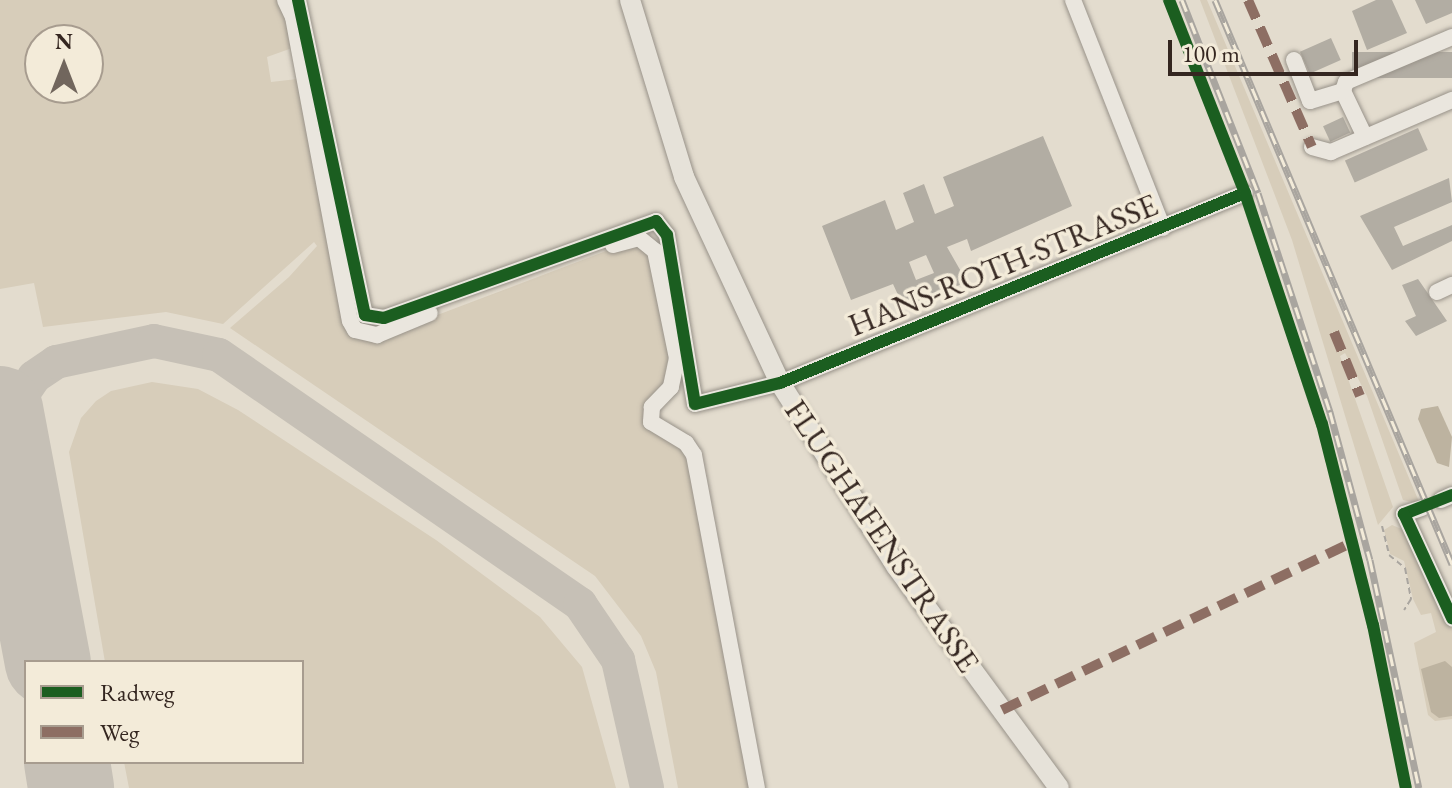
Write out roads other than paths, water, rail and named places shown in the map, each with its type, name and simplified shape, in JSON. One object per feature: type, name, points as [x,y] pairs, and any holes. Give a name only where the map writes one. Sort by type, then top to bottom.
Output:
[{"type":"main road","name":"FLUGHAFENSTRASSE","points":[[630,0],[684,177],[780,383],[896,566],[1059,788]]},
{"type":"street","points":[[285,0],[293,17],[355,330],[377,335],[639,238],[655,251],[677,358],[671,387],[652,407],[654,421],[686,443],[694,455],[757,788]]},
{"type":"street","name":"HANS-ROTH-STRASSE","points":[[298,0],[365,315],[384,318],[656,221],[667,235],[695,404],[780,383],[1245,193]]},
{"type":"street","points":[[1073,0],[1163,228]]},
{"type":"street","points":[[1365,137],[1343,91],[1346,82],[1452,37]]},
{"type":"street","points":[[1294,60],[1310,101],[1343,91]]},
{"type":"street","points":[[1312,147],[1326,153],[1452,100]]},
{"type":"street","points":[[1422,508],[1404,514],[1452,618]]},
{"type":"railway","points":[[1182,0],[1258,193],[1330,412],[1370,560],[1419,788]]},
{"type":"railway","points":[[1215,0],[1452,564]]}]
